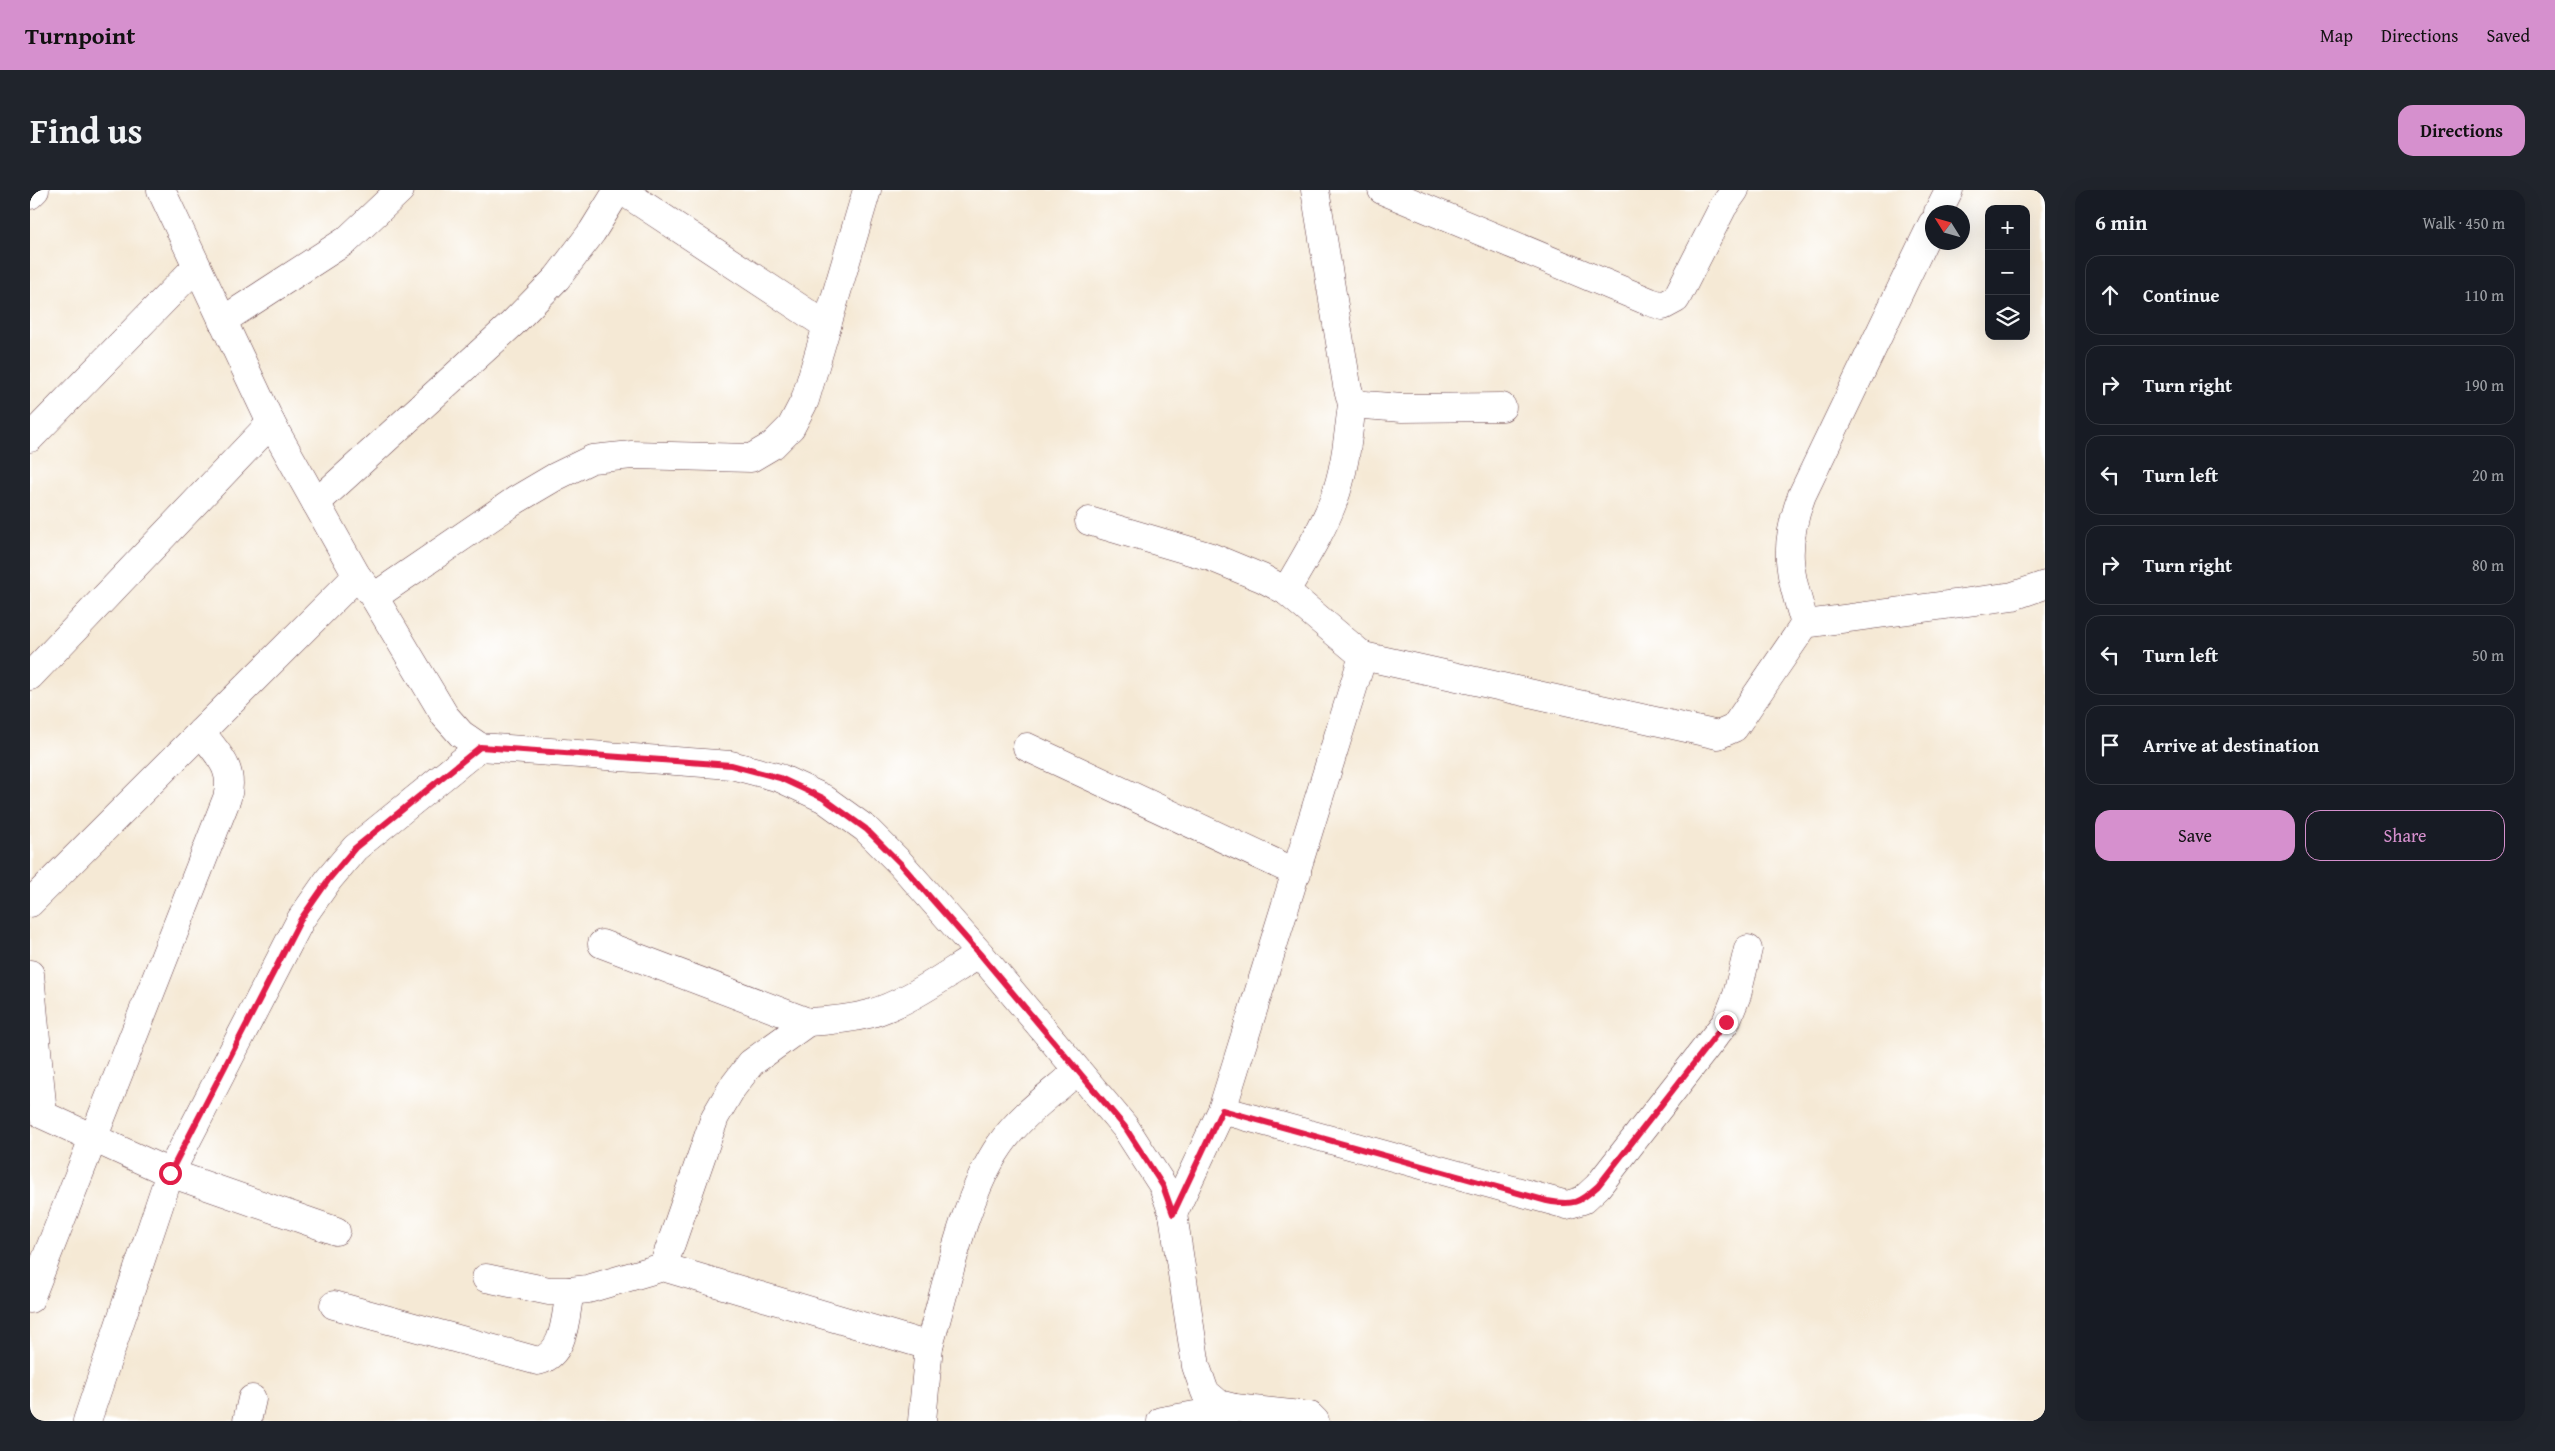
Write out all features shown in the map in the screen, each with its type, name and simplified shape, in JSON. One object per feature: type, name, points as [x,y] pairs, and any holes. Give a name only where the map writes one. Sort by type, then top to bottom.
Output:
[{"type":"street","points":[[30,195],[35,190]]},
{"type":"street","points":[[162,190],[196,267],[270,423],[365,587],[445,716],[461,734],[480,747],[731,765],[780,778],[823,798],[866,829],[900,863],[980,954],[1136,1143],[1163,1186],[1173,1214],[1196,1366],[1205,1392],[1219,1404],[1235,1408],[1310,1416],[1316,1421]]},
{"type":"street","points":[[222,321],[347,240],[400,190]]},
{"type":"street","points":[[316,503],[512,324],[557,278],[592,232],[620,190],[827,326]]},
{"type":"street","points":[[30,903],[201,732],[365,587],[556,477],[592,459],[632,455],[751,458],[773,445],[791,427],[805,400],[866,190]]},
{"type":"street","points":[[1286,591],[1333,502],[1344,467],[1352,404],[1347,385],[1316,190]]},
{"type":"street","points":[[1382,190],[1663,306],[1676,299],[1723,207],[1735,190]]},
{"type":"street","points":[[1942,205],[1949,190]]},
{"type":"street","points":[[1805,624],[1790,575],[1792,523],[1802,495],[1925,239]]},
{"type":"street","points":[[30,438],[196,267]]},
{"type":"street","points":[[1352,404],[1402,408],[1502,407]]},
{"type":"street","points":[[30,676],[270,423]]},
{"type":"street","points":[[1089,521],[1210,557],[1286,591],[1363,656],[1718,736],[1734,728],[1805,624],[2013,596],[2045,585]]},
{"type":"street","points":[[1173,1214],[1222,1110],[1363,656]]},
{"type":"street","points":[[30,1299],[92,1137],[227,798],[231,783],[228,770],[201,732]]},
{"type":"street","points":[[87,1421],[170,1173],[297,927],[329,879],[362,842],[480,747]]},
{"type":"street","points":[[1027,747],[1297,873]]},
{"type":"street","points":[[602,944],[808,1022],[842,1020],[870,1013],[930,984],[980,954]]},
{"type":"street","points":[[1222,1110],[1567,1205],[1583,1200],[1598,1186],[1726,1022],[1737,995],[1748,949]]},
{"type":"street","points":[[30,974],[36,1114],[92,1137],[170,1173],[336,1231]]},
{"type":"street","points":[[662,1267],[715,1117],[732,1088],[751,1063],[808,1022]]},
{"type":"street","points":[[922,1421],[929,1346],[971,1203],[985,1169],[1000,1145],[1018,1123],[1077,1071]]},
{"type":"street","points":[[486,1278],[549,1291],[570,1291],[588,1289],[662,1267],[929,1346]]},
{"type":"street","points":[[334,1305],[538,1362],[548,1359],[556,1350],[570,1291]]},
{"type":"street","points":[[1161,1421],[1235,1408]]},
{"type":"route","points":[[170,1173],[301,919],[329,879],[355,848],[392,816],[480,747],[731,765],[780,778],[823,798],[866,829],[900,863],[980,954],[1125,1127],[1163,1186],[1173,1214],[1222,1110],[1547,1201],[1567,1205],[1583,1200],[1598,1186],[1710,1045],[1726,1022]]}]
